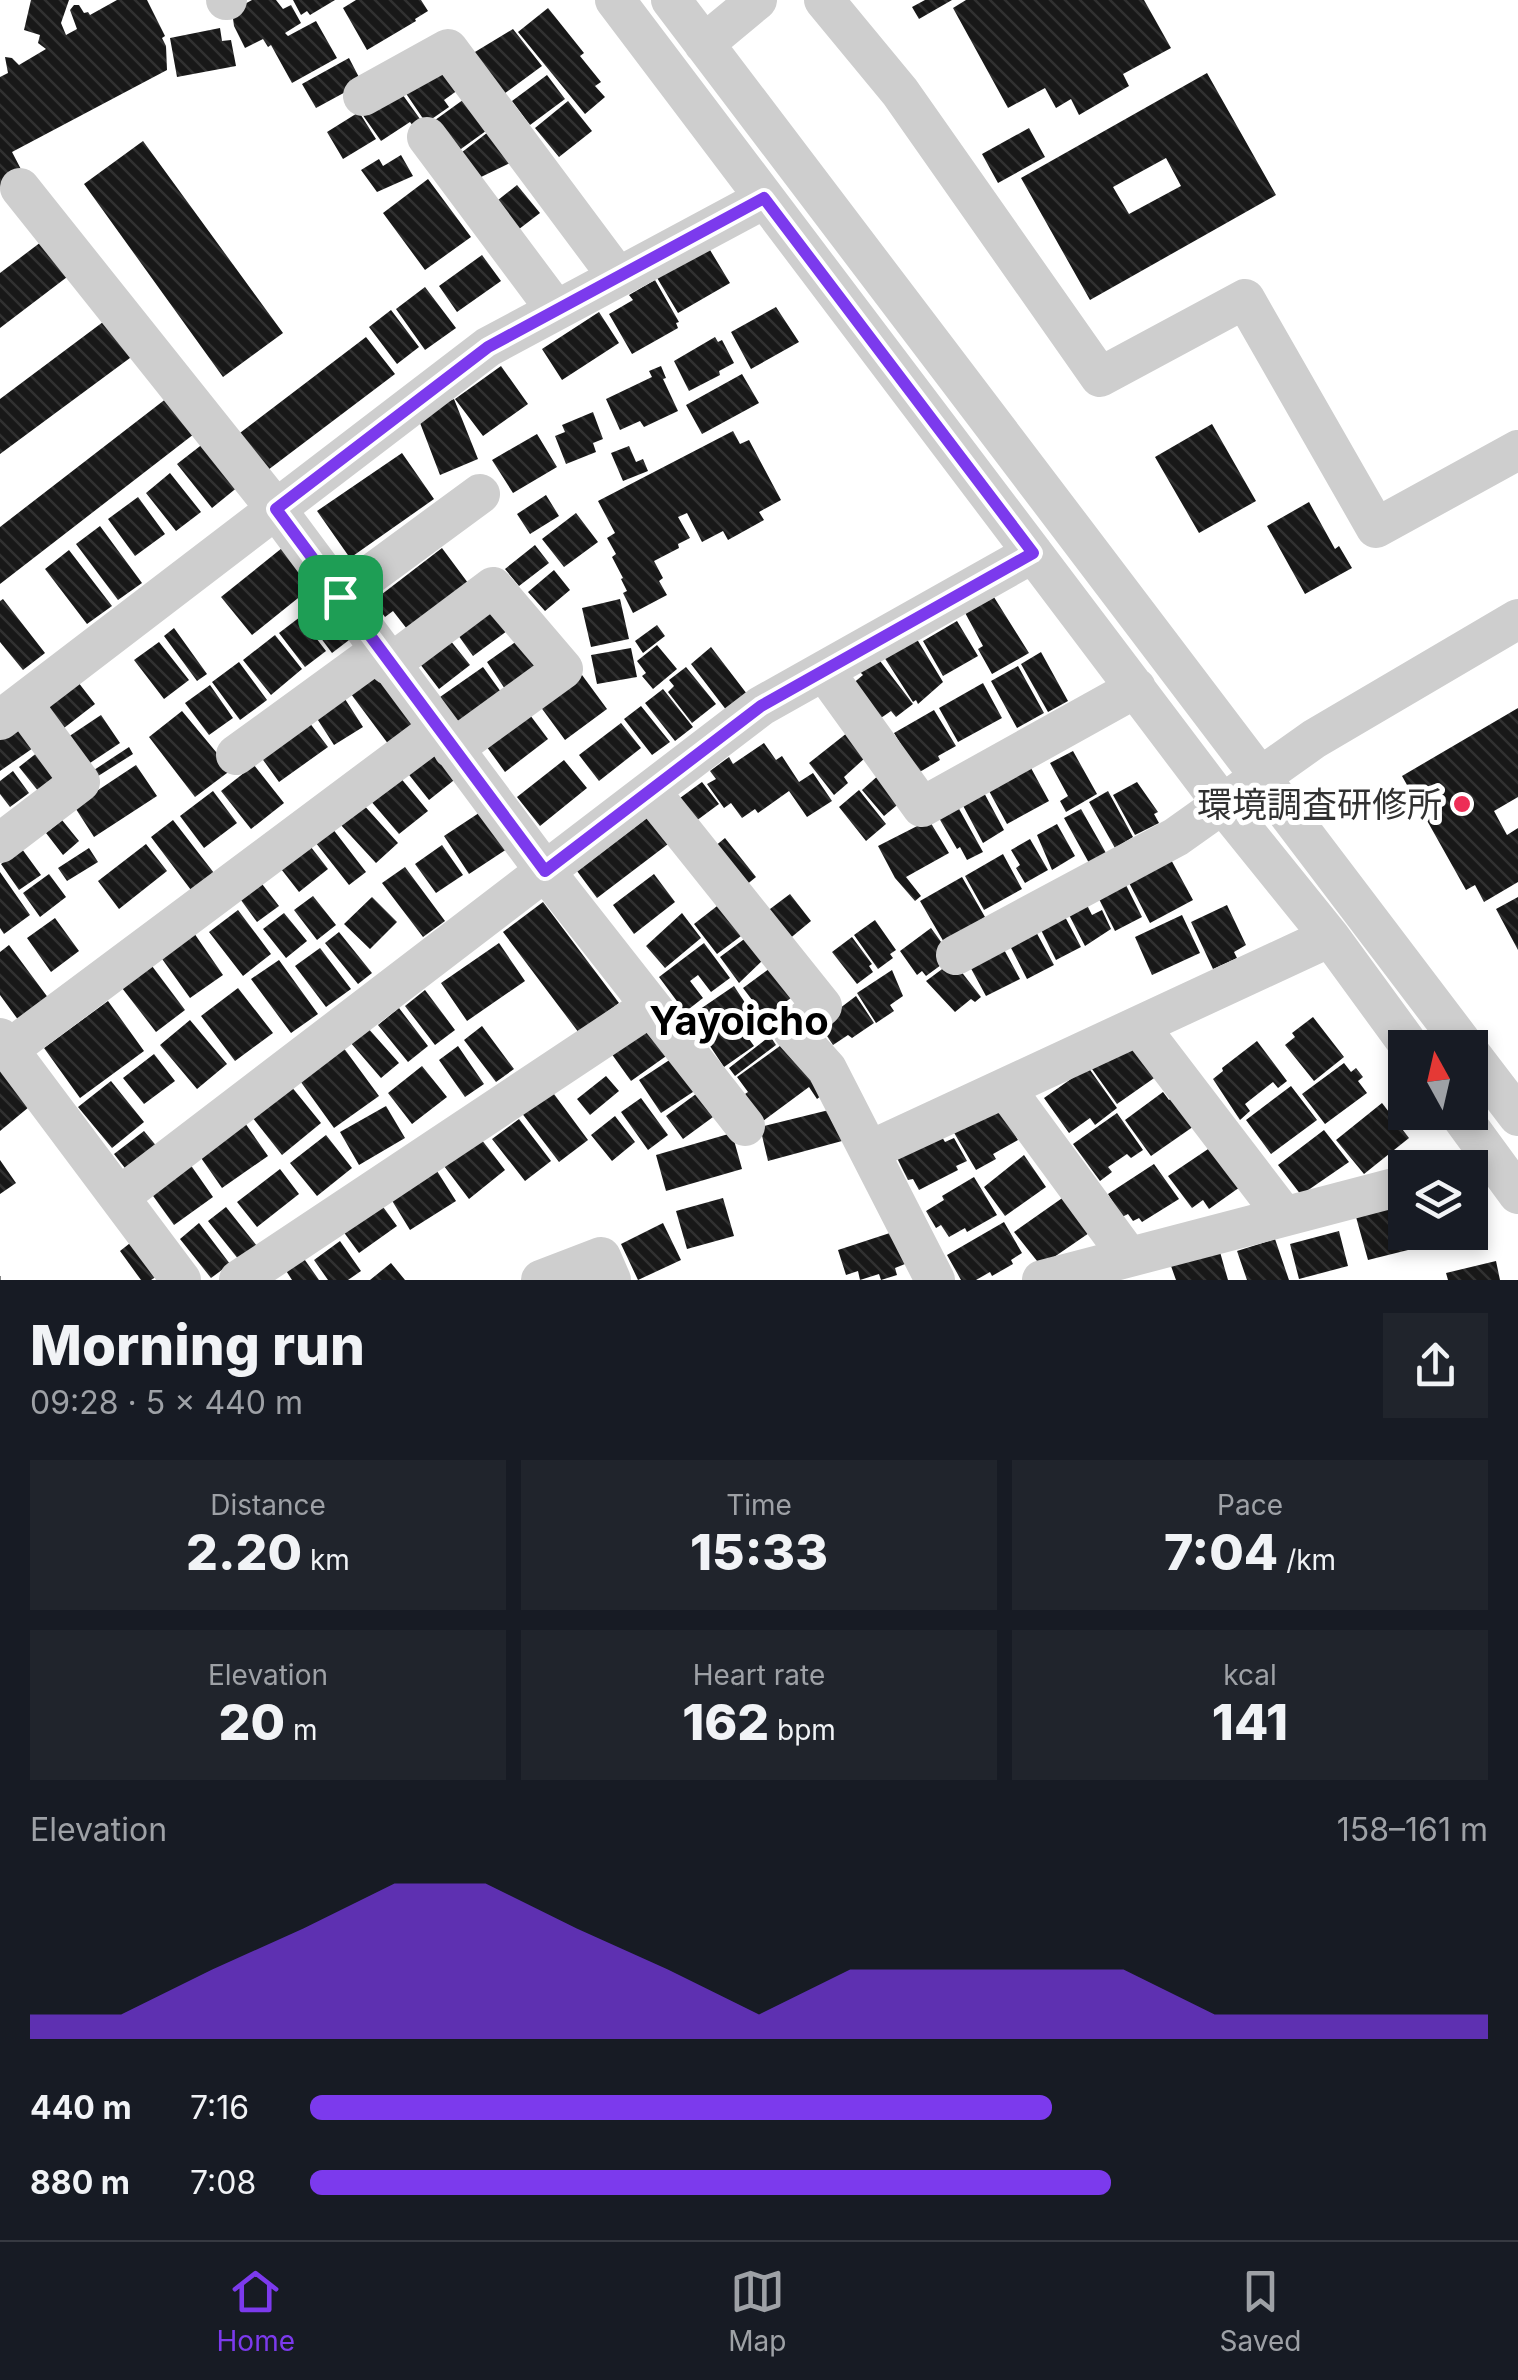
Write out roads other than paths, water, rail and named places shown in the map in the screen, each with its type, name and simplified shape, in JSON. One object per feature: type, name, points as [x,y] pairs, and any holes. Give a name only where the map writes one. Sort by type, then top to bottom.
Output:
[{"type":"street","points":[[616,0],[1221,802],[1330,937],[1398,1030]]},
{"type":"street","points":[[671,0],[1453,1030]]},
{"type":"street","points":[[704,44],[757,0]]},
{"type":"street","points":[[824,0],[900,92],[1100,377],[1245,299],[1376,528],[1518,450]]},
{"type":"street","points":[[363,96],[448,49],[618,277]]},
{"type":"street","points":[[426,136],[556,310]]},
{"type":"street","points":[[20,188],[276,509],[545,871],[745,1126]]},
{"type":"street","points":[[0,843],[80,782],[11,712],[488,347],[764,198]]},
{"type":"street","points":[[340,597],[480,494]]},
{"type":"street","points":[[119,1198],[761,706],[1033,553]]},
{"type":"street","points":[[181,1280],[4,1044],[445,739],[563,669],[493,587],[236,756]]},
{"type":"street","points":[[956,954],[1176,837],[1314,739],[1518,618]]},
{"type":"street","points":[[824,671],[922,808],[1136,688]]},
{"type":"street","points":[[650,791],[822,1006],[793,1032],[828,1069],[935,1280]]},
{"type":"street","points":[[869,1151],[1330,937]]},
{"type":"street","points":[[240,1280],[651,1006]]},
{"type":"street","points":[[1138,1026],[1284,1216]]},
{"type":"street","points":[[1488,1076],[1518,1116]]},
{"type":"street","points":[[1005,1088],[1129,1257]]},
{"type":"street","points":[[1488,1172],[1518,1194]]},
{"type":"street","points":[[1042,1280],[1388,1188]]},
{"type":"street","points":[[541,1280],[602,1256],[611,1280]]},
{"type":"place","name":"環境調査研修所","points":[[1462,804]]},
{"type":"district","name":"Yayoicho","points":[[739,1020]]}]
